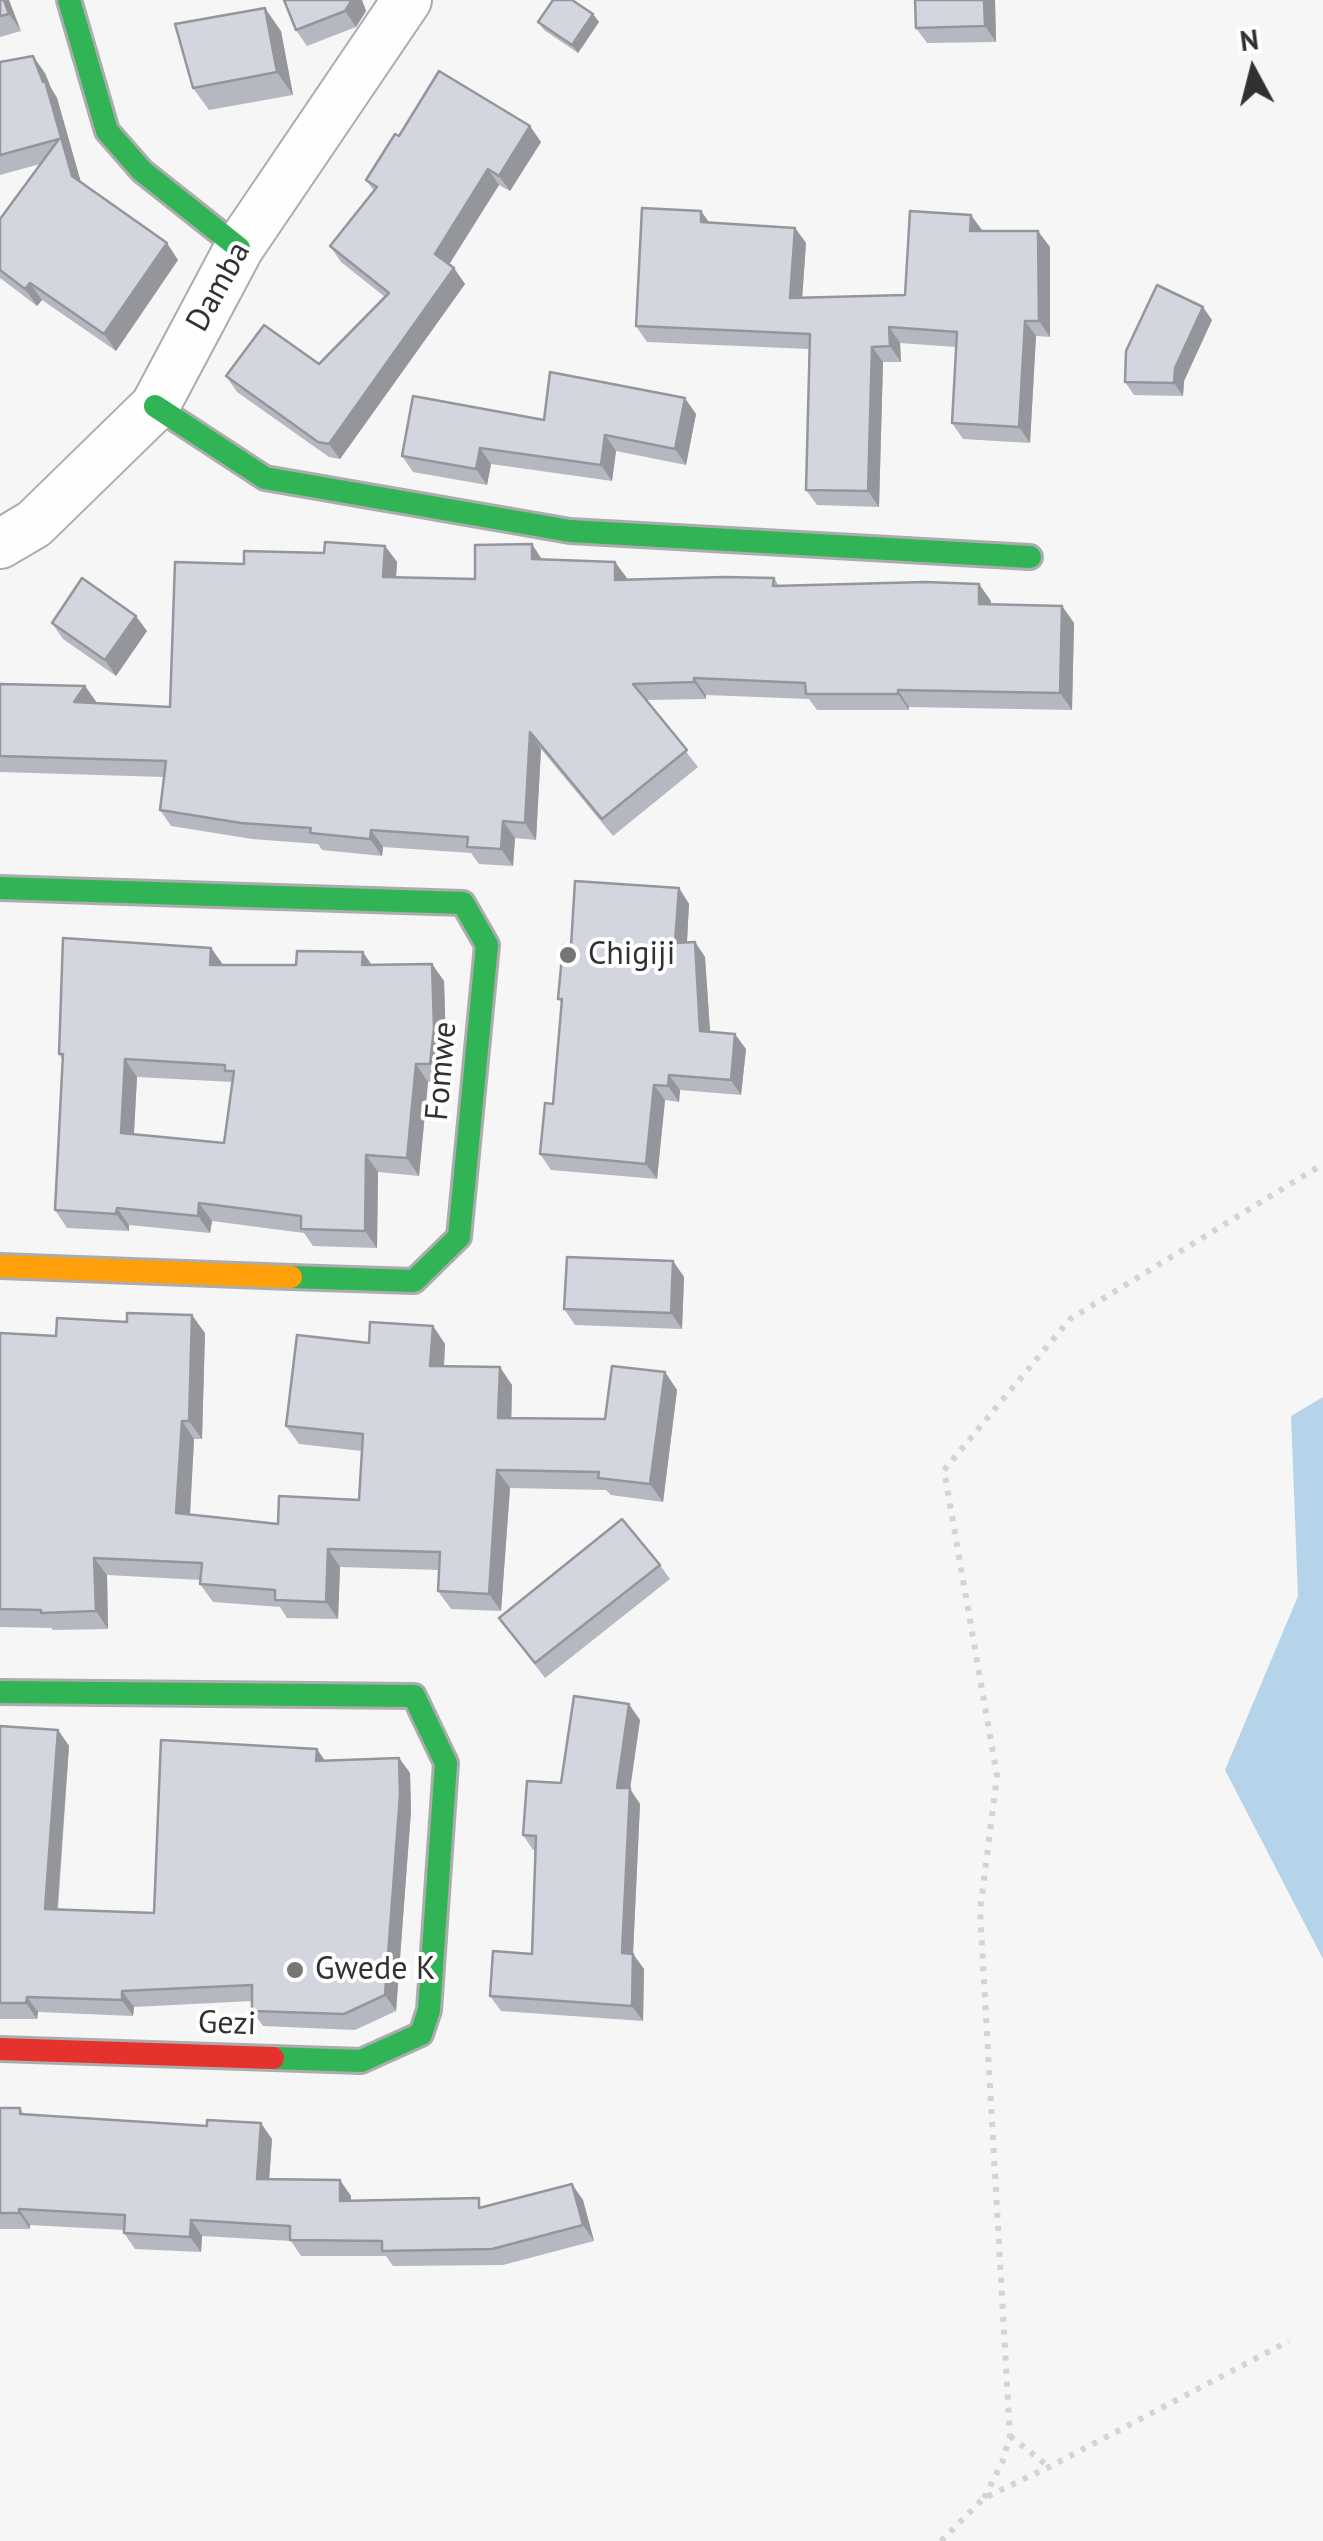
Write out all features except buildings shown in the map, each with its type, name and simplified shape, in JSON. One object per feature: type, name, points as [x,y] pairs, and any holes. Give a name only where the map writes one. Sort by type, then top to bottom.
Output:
[{"type":"street","points":[[69,0],[107,131],[142,171],[240,248]]},
{"type":"street","name":"Damba","points":[[0,544],[34,524],[155,406],[240,248],[407,0]]},
{"type":"street","points":[[155,406],[265,478],[532,525],[570,531],[1030,557]]},
{"type":"street","name":"Fomwe","points":[[0,888],[463,903],[487,946],[459,1238],[414,1281],[0,1266]]},
{"type":"street","name":"Gezi","points":[[0,1692],[414,1696],[446,1762],[428,2010],[421,2034],[361,2061],[0,2050]]},
{"type":"path","points":[[941,2541],[984,2498],[1010,2436],[980,1910],[997,1776],[944,1470],[1070,1319],[1323,1164]]},
{"type":"path","points":[[984,2498],[1289,2341]]},
{"type":"path","points":[[1010,2436],[1049,2467]]},
{"type":"water","points":[[1323,1397],[1323,1959],[1225,1770],[1298,1596],[1291,1416]]},
{"type":"traffic: fast","points":[[69,0],[107,131],[142,171],[239,248]]},
{"type":"traffic: fast","points":[[155,406],[265,478],[570,531],[1030,557]]},
{"type":"traffic: fast","points":[[0,888],[463,903],[487,945],[459,1237],[414,1281],[291,1277]]},
{"type":"traffic: fast","points":[[0,1692],[414,1696],[446,1763],[429,2010],[421,2034],[361,2061],[273,2058]]},
{"type":"traffic: slow","points":[[0,1266],[291,1277]]},
{"type":"traffic: jam","points":[[0,2049],[273,2058]]},
{"type":"place","name":"Chigiji","points":[[568,955]]},
{"type":"place","name":"Gwede K","points":[[295,1970]]}]
